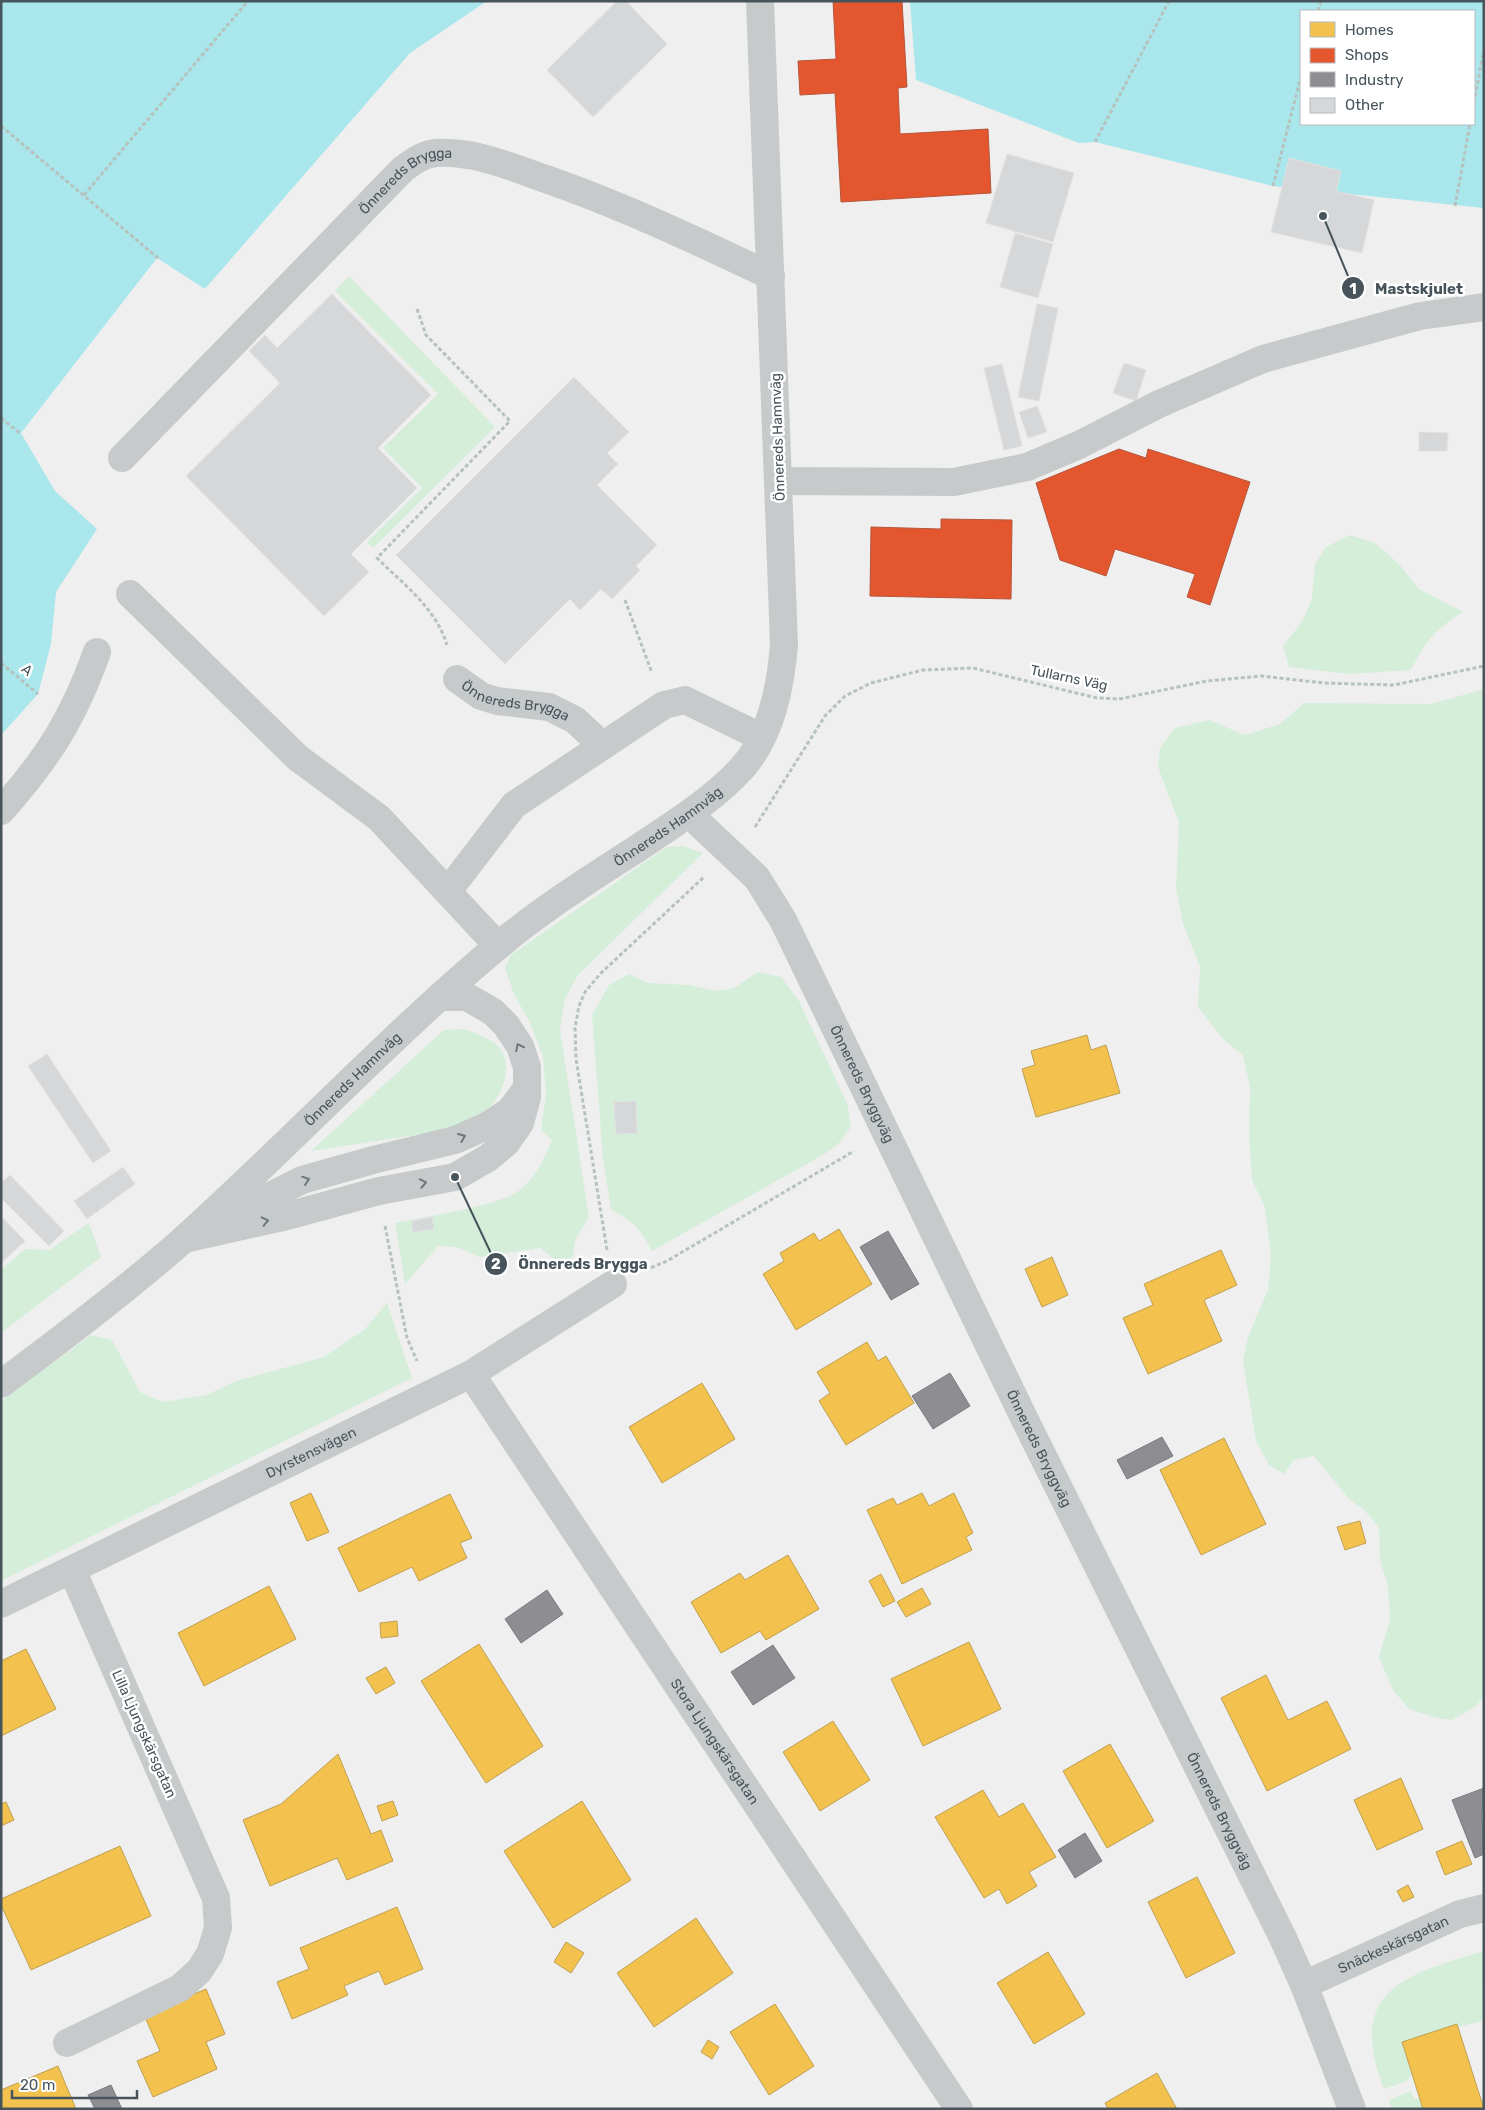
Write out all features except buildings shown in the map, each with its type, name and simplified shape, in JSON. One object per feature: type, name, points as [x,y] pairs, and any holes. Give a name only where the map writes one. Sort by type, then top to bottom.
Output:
[{"type":"street","name":"Önnereds Hamnväg","points":[[1,1384],[97,1312],[183,1239],[440,997],[498,946],[582,884],[689,814],[720,790],[745,765],[761,737],[775,702],[782,674],[784,644],[780,482],[760,1]]},
{"type":"street","name":"Önnereds Brygga","points":[[122,458],[402,169],[418,158],[435,153],[467,154],[495,161],[582,192],[771,276]]},
{"type":"street","points":[[780,482],[954,482],[1027,468],[1079,445],[1159,404],[1263,359],[1420,316],[1484,307]]},
{"type":"street","points":[[130,594],[298,758],[379,818],[498,946]]},
{"type":"street","points":[[1,811],[28,780],[60,735],[82,694],[97,652]]},
{"type":"street","name":"Önnereds Brygga","points":[[457,679],[481,696],[497,701],[549,707],[575,720],[603,746]]},
{"type":"street","points":[[448,891],[514,805],[664,705],[685,700],[761,737]]},
{"type":"street","name":"Önnereds Bryggväg","points":[[689,814],[757,878],[783,920],[1025,1420],[1283,1938],[1304,1985],[1352,2109]]},
{"type":"street","points":[[183,1239],[287,1216],[379,1191],[455,1177],[488,1158],[506,1143],[520,1123],[528,1088],[527,1067],[520,1046],[493,1012],[467,997],[440,997]]},
{"type":"street","points":[[183,1239],[302,1180],[455,1140],[489,1125],[510,1111],[528,1088]]},
{"type":"street","name":"Dyrstensvägen","points":[[1,1604],[471,1374],[613,1284]]},
{"type":"street","name":"Stora Ljungskärsgatan","points":[[471,1374],[959,2109]]},
{"type":"street","name":"Lilla Ljungskärsgatan","points":[[67,2043],[180,1988],[198,1971],[210,1954],[218,1928],[216,1898],[72,1570]]},
{"type":"street","name":"Snäckeskärsgatan","points":[[1304,1985],[1460,1914],[1484,1908]]},
{"type":"path","points":[[84,195],[248,1]]},
{"type":"path","points":[[1095,142],[1169,1]]},
{"type":"path","points":[[1475,98],[1484,49]]},
{"type":"path","points":[[1273,186],[1300,80]]},
{"type":"path","points":[[1455,206],[1470,125]]},
{"type":"path","points":[[1,126],[158,258]]},
{"type":"path","name":"Önnereds Brygga","points":[[417,309],[426,335],[510,421],[377,558],[428,609],[443,631],[457,679]]},
{"type":"path","points":[[1,418],[21,434]]},
{"type":"path","points":[[625,600],[664,705]]},
{"type":"path","name":"A","points":[[1,663],[38,694]]},
{"type":"path","name":"Tullarns Väg","points":[[613,1284],[576,1059],[575,1028],[579,1006],[585,992],[601,973],[731,852],[756,825],[824,716],[845,696],[871,683],[923,670],[973,668],[1097,698],[1119,700],[1207,681],[1260,676],[1324,683],[1394,685],[1484,666]]},
{"type":"path","points":[[613,1284],[667,1261],[887,1132]]},
{"type":"path","points":[[379,1191],[408,1338],[432,1393]]},
{"type":"green space","points":[[349,276],[495,427],[373,548],[367,542],[422,488],[383,448],[438,394],[335,291]]},
{"type":"green space","points":[[1350,535],[1375,543],[1399,564],[1419,589],[1463,612],[1445,624],[1432,636],[1411,670],[1349,674],[1289,667],[1283,646],[1302,622],[1312,599],[1315,564],[1326,547]]},
{"type":"green space","points":[[1484,689],[1484,1696],[1476,1706],[1452,1720],[1436,1718],[1409,1709],[1393,1690],[1379,1657],[1390,1619],[1388,1587],[1380,1560],[1379,1527],[1364,1510],[1349,1499],[1314,1456],[1294,1460],[1284,1474],[1269,1465],[1256,1441],[1243,1361],[1248,1337],[1268,1290],[1271,1256],[1265,1207],[1252,1180],[1249,1137],[1250,1088],[1243,1055],[1223,1039],[1198,1007],[1200,967],[1183,924],[1176,889],[1179,823],[1158,767],[1160,748],[1175,728],[1209,720],[1245,735],[1280,724],[1304,703],[1431,704]]},
{"type":"green space","points":[[683,846],[703,853],[578,975],[565,999],[560,1030],[589,1217],[576,1238],[571,1264],[562,1268],[540,1248],[480,1257],[457,1247],[438,1246],[405,1284],[395,1223],[480,1206],[512,1195],[527,1184],[536,1172],[552,1140],[541,1130],[546,1095],[543,1057],[530,1023],[514,994],[505,968],[511,955],[667,847]]},
{"type":"green space","points":[[758,972],[781,977],[799,1001],[847,1103],[851,1127],[839,1143],[823,1155],[652,1251],[636,1226],[611,1210],[603,1159],[592,1015],[609,985],[629,974],[648,983],[689,985],[718,991],[734,988]]},
{"type":"green space","points":[[463,1029],[494,1043],[502,1051],[506,1071],[504,1081],[501,1091],[490,1108],[474,1120],[455,1129],[311,1151],[444,1030]]},
{"type":"green space","points":[[89,1223],[101,1257],[1,1333],[1,1270],[25,1249],[49,1250]]},
{"type":"green space","points":[[387,1303],[412,1378],[1,1581],[1,1401],[91,1335],[112,1340],[140,1392],[163,1402],[206,1395],[239,1380],[324,1357],[365,1329]]},
{"type":"green space","points":[[1484,1951],[1482,2021],[1458,2027],[1457,2024],[1402,2042],[1412,2074],[1407,2081],[1384,2089],[1374,2056],[1372,2029],[1378,2009],[1389,1992],[1407,1979],[1429,1969]]},
{"type":"green space","points":[[1411,2091],[1414,2099],[1420,2098],[1423,2109],[1392,2109],[1389,2100]]},
{"type":"water","points":[[1,1],[487,1],[410,53],[205,289],[157,258],[21,433],[55,491],[97,529],[56,592],[51,644],[38,694],[1,735]]},
{"type":"water","points":[[910,1],[1484,1],[1484,208],[1273,186],[1095,142],[1079,143],[916,80]]},
{"type":"place","name":"Mastskjulet","points":[[1323,216]]},
{"type":"place","name":"Önnereds Brygga","points":[[455,1177]]}]
